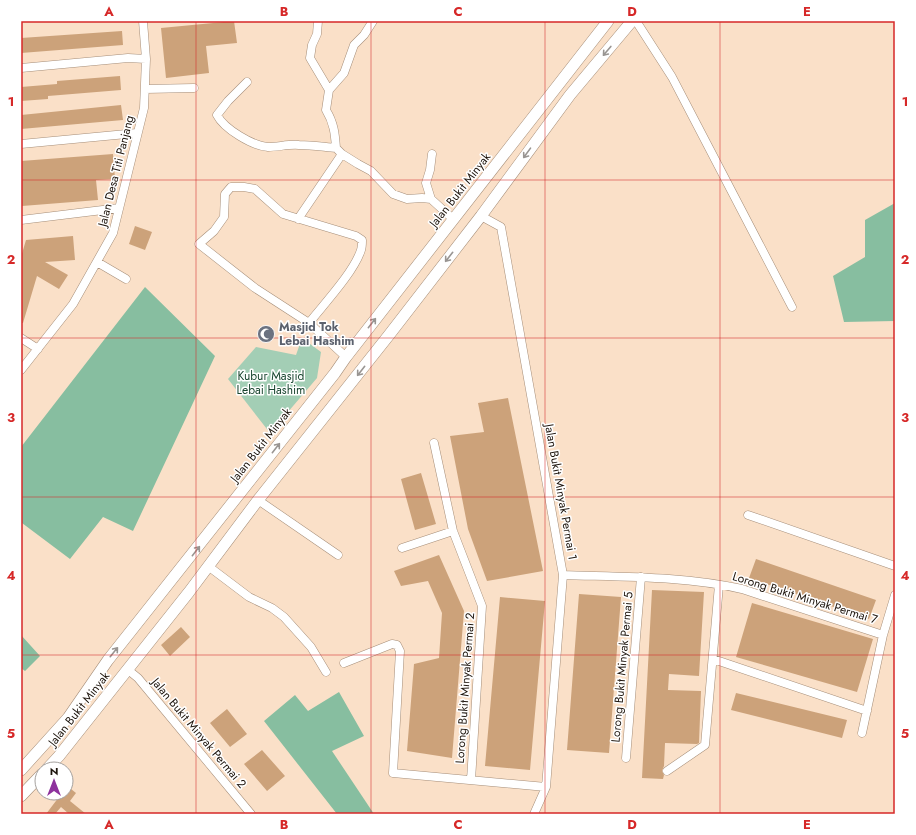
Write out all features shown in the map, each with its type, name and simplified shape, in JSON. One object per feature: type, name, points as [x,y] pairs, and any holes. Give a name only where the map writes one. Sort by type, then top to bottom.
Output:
[{"type":"main road","name":"Jalan Bukit Minyak","points":[[21,770],[68,718],[108,660],[335,373],[608,21]]},
{"type":"main road","name":"Jalan Bukit Minyak","points":[[55,761],[258,500],[389,335],[481,216],[570,95],[632,21]]},
{"type":"main road","points":[[243,489],[245,496],[251,500],[258,500]]},
{"type":"main road","points":[[228,509],[239,509],[244,513],[244,518]]},
{"type":"main road","points":[[21,796],[34,782]]},
{"type":"street","name":"Jalan Desa Titi Panjang","points":[[21,370],[73,304],[113,233],[144,108],[146,59],[143,21]]},
{"type":"street","points":[[318,21],[317,34],[312,45],[310,58],[329,90]]},
{"type":"street","points":[[298,218],[339,151],[332,120],[326,110],[329,90],[344,73],[354,44],[364,35],[373,21]]},
{"type":"street","points":[[636,21],[672,77],[792,307]]},
{"type":"street","points":[[21,68],[128,58],[146,59]]},
{"type":"street","points":[[247,82],[228,101],[217,115],[234,132],[254,143],[268,147],[299,145],[339,151],[371,171],[393,194],[407,199],[431,199]]},
{"type":"street","points":[[144,89],[194,88]]},
{"type":"street","points":[[21,144],[138,133]]},
{"type":"street","points":[[432,154],[430,170],[426,183],[431,199],[453,219]]},
{"type":"street","points":[[309,323],[343,281],[356,261],[362,249],[362,240],[356,236],[283,214],[255,189],[231,187],[225,194],[224,217],[214,231],[199,244],[255,288],[309,323],[346,357]]},
{"type":"street","points":[[21,220],[119,208]]},
{"type":"street","name":"Jalan Bukit Minyak Permai 1","points":[[481,216],[501,226],[563,575],[546,787],[534,814]]},
{"type":"street","points":[[96,262],[126,279]]},
{"type":"street","points":[[21,338],[38,349]]},
{"type":"street","name":"Lorong Bukit Minyak Permai 2","points":[[434,443],[453,531],[482,606],[471,780]]},
{"type":"street","points":[[258,500],[338,555]]},
{"type":"street","points":[[748,515],[895,566]]},
{"type":"street","points":[[402,548],[453,531]]},
{"type":"street","points":[[208,566],[249,597],[272,608],[284,617],[310,647],[326,672]]},
{"type":"street","name":"Lorong Bukit Minyak Permai 7","points":[[563,575],[679,579],[742,588],[883,635]]},
{"type":"street","name":"Lorong Bukit Minyak Permai 5","points":[[626,758],[641,577]]},
{"type":"street","points":[[667,771],[705,745],[719,585]]},
{"type":"street","points":[[862,733],[883,635],[895,595]]},
{"type":"street","points":[[344,663],[392,644],[397,645],[400,651],[393,773],[546,787]]},
{"type":"street","points":[[713,659],[866,711]]},
{"type":"street","name":"Jalan Bukit Minyak Permai 2","points":[[128,669],[138,678],[251,814]]},
{"type":"green space","points":[[895,203],[895,321],[844,322],[833,276],[865,257],[865,220]]},
{"type":"green space","points":[[145,287],[215,356],[133,531],[103,517],[70,559],[22,523],[21,525],[21,447]]},
{"type":"green space","name":"Kubur Masjid Lebai Hashim","points":[[302,338],[321,352],[317,378],[270,433],[228,379],[256,347],[296,355]]},
{"type":"green space","points":[[21,635],[40,656],[25,671],[21,668]]},
{"type":"green space","points":[[339,692],[364,736],[332,751],[374,814],[337,814],[264,721],[295,695],[308,711]]},
{"type":"building","points":[[234,21],[237,43],[206,46],[209,73],[166,78],[161,28]]},
{"type":"building","points":[[122,31],[123,45],[21,53],[21,38]]},
{"type":"building","points":[[120,76],[121,90],[48,96],[48,99],[21,101],[21,87],[57,84],[57,81]]},
{"type":"building","points":[[121,105],[123,120],[21,129],[21,115]]},
{"type":"building","points":[[113,154],[115,179],[96,180],[98,200],[22,206],[21,161]]},
{"type":"building","points":[[135,226],[152,232],[145,250],[129,244]]},
{"type":"building","points":[[73,236],[75,260],[45,262],[68,275],[59,289],[37,276],[23,323],[21,323],[21,257],[26,240]]},
{"type":"building","points":[[508,398],[543,571],[487,581],[468,529],[450,436],[484,432],[478,403]]},
{"type":"building","points":[[421,473],[436,524],[415,530],[401,479]]},
{"type":"building","points":[[439,555],[464,611],[452,758],[407,751],[414,664],[439,658],[442,613],[428,581],[401,586],[394,571]]},
{"type":"building","points":[[756,559],[876,600],[869,619],[749,578]]},
{"type":"building","points":[[652,590],[704,592],[699,676],[669,674],[668,690],[701,691],[699,743],[665,743],[664,766],[662,771],[664,775],[663,779],[642,778]]},
{"type":"building","points":[[579,594],[621,597],[609,753],[567,750]]},
{"type":"building","points":[[500,597],[545,601],[530,770],[485,766]]},
{"type":"building","points":[[752,603],[873,639],[857,692],[736,657]]},
{"type":"building","points":[[181,627],[190,637],[170,656],[161,645]]},
{"type":"building","points":[[736,693],[847,720],[842,738],[731,710]]},
{"type":"building","points":[[227,709],[247,734],[230,747],[210,723]]},
{"type":"building","points":[[262,750],[285,776],[267,791],[244,764]]},
{"type":"building","points":[[56,801],[70,801],[86,814],[69,814],[61,807],[55,814],[46,814]]},
{"type":"place","name":"Masjid Tok Lebai Hashim","points":[[266,334]]}]
